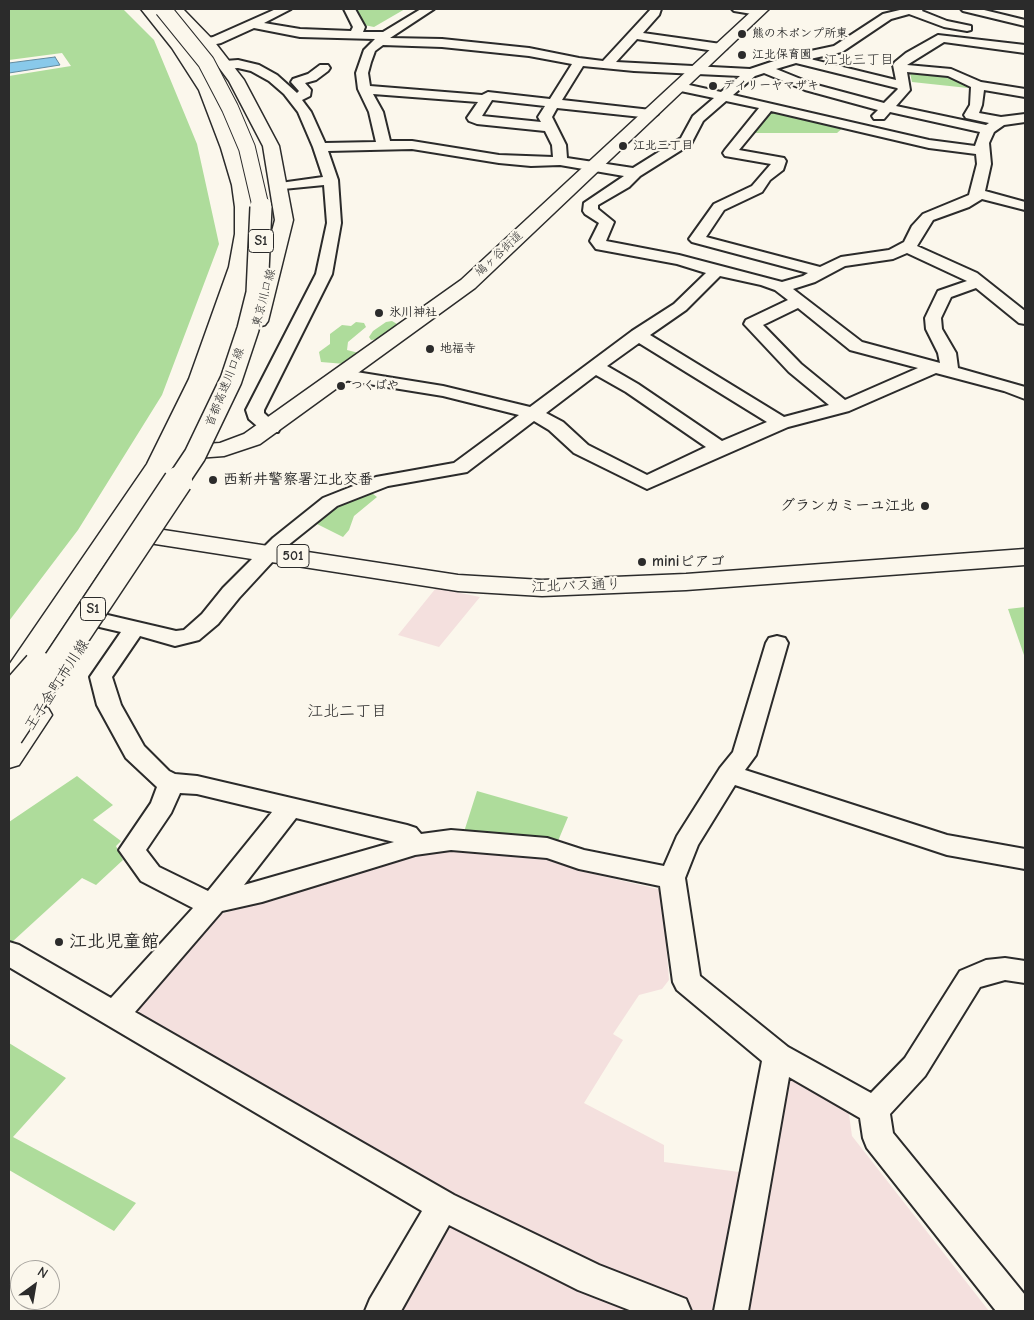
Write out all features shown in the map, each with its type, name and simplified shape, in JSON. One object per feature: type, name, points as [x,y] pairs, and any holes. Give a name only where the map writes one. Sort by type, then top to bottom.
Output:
[{"type":"main road","name":"首都高速川口線","points":[[9,686],[136,501],[159,464],[200,379],[239,268],[244,234],[241,185],[207,90],[178,46],[148,9]]},
{"type":"main road","name":"東京川口線","points":[[140,534],[176,452],[204,395],[233,317],[254,226],[241,152],[210,86],[185,47],[153,9]]},
{"type":"main road","name":"首都高速川口線","points":[[9,734],[177,483],[207,432],[231,380],[248,329],[257,293],[260,264],[261,206],[247,148],[230,108],[206,62],[163,9]]},
{"type":"main road","name":"東京川口線","points":[[140,534],[203,452],[238,381],[259,318],[284,220],[271,146],[225,65],[208,43],[176,9]]},
{"type":"main road","name":"鳩ヶ谷街道","points":[[176,452],[203,452],[238,445],[270,428],[468,284],[760,11]]},
{"type":"main road","name":"S1","points":[[9,698],[41,661],[177,483]]},
{"type":"main road","name":"首都高速川口線","points":[[9,651],[59,596],[136,501]]},
{"type":"main road","name":"江北バス通り","points":[[140,534],[458,582],[565,589],[1025,557]]},
{"type":"main road","name":"王子金町市川線","points":[[9,757],[99,620],[140,534]]},
{"type":"main road","name":"王子金町市川線","points":[[9,723],[140,534]]},
{"type":"street","points":[[185,47],[208,43],[285,9]]},
{"type":"street","points":[[350,9],[359,27],[360,35]]},
{"type":"street","points":[[360,35],[411,9]]},
{"type":"street","points":[[384,146],[376,112],[364,89],[362,73],[365,62],[370,50],[383,38],[429,9]]},
{"type":"street","points":[[607,64],[655,13],[656,9]]},
{"type":"street","points":[[738,9],[760,11]]},
{"type":"street","points":[[967,9],[1025,23]]},
{"type":"street","points":[[253,24],[300,33],[360,35],[529,52],[579,62],[751,73],[796,58],[838,49],[868,27],[888,16],[915,10],[944,24],[984,31],[1025,44]]},
{"type":"street","points":[[635,35],[721,48]]},
{"type":"street","points":[[877,130],[877,118],[904,90],[900,65],[910,56],[942,38],[1025,49]]},
{"type":"street","points":[[796,58],[904,86]]},
{"type":"street","points":[[560,162],[559,145],[545,117],[579,62]]},
{"type":"street","points":[[225,65],[238,64],[255,68],[273,78],[294,98],[304,112],[320,147],[331,180],[334,223],[324,274],[255,410],[255,415],[270,428]]},
{"type":"street","points":[[294,98],[304,96],[305,90],[297,82],[312,78],[324,68]]},
{"type":"street","points":[[900,68],[951,72],[978,85],[1025,93]]},
{"type":"street","points":[[766,69],[809,87],[886,108],[994,126],[1025,118]]},
{"type":"street","points":[[751,73],[698,118],[686,141],[635,173],[624,184],[591,203],[590,212],[607,222],[598,241],[601,246],[679,260],[717,272],[765,281],[781,288],[799,300],[856,346],[1010,387],[1025,394]]},
{"type":"street","points":[[978,85],[976,105],[971,115],[994,126]]},
{"type":"street","points":[[680,86],[877,130],[929,144],[982,151]]},
{"type":"street","points":[[364,89],[486,99]]},
{"type":"street","points":[[550,127],[476,120],[474,118],[488,96],[650,114]]},
{"type":"street","points":[[768,106],[730,153],[779,160],[776,170],[765,176],[757,190],[719,207],[697,239],[822,272]]},
{"type":"street","points":[[781,288],[809,279],[841,262],[886,256],[908,247],[920,226],[928,217],[964,204],[978,194],[984,164],[982,143],[994,126]]},
{"type":"street","points":[[320,147],[412,145],[531,162],[560,162],[635,173]]},
{"type":"street","points":[[278,187],[331,180]]},
{"type":"street","points":[[978,194],[1025,206]]},
{"type":"street","points":[[908,247],[971,276],[1025,318]]},
{"type":"street","points":[[99,620],[134,627],[175,639],[191,635],[210,619],[231,593],[292,530],[330,502],[383,480],[460,468],[680,307],[717,272]]},
{"type":"street","points":[[942,369],[947,354],[934,330],[933,318],[944,294],[979,282]]},
{"type":"street","points":[[799,300],[752,324],[795,368],[843,406]]},
{"type":"street","points":[[638,336],[781,423]]},
{"type":"street","points":[[596,367],[632,388],[720,448]]},
{"type":"street","points":[[344,375],[443,391],[533,413],[556,426],[581,450],[647,483],[720,448],[781,423],[843,406],[942,369]]},
{"type":"street","points":[[134,627],[101,678],[109,704],[135,752],[160,777],[171,782],[198,785],[407,835],[415,846]]},
{"type":"street","points":[[776,643],[744,755],[729,774],[686,843],[672,878],[687,982],[778,1056],[874,1110]]},
{"type":"street","points":[[729,774],[913,835],[979,851],[1025,859]]},
{"type":"street","points":[[171,782],[162,806],[132,850],[150,874],[202,900],[214,902],[262,892],[415,846],[451,840],[547,848],[568,853],[579,859],[672,878]]},
{"type":"street","points":[[114,1016],[214,902],[290,808]]},
{"type":"street","points":[[9,953],[114,1016],[443,1206],[590,1278],[674,1311]]},
{"type":"street","points":[[874,1110],[915,1067],[970,979],[986,972],[1006,969],[1025,972]]},
{"type":"street","points":[[731,1311],[778,1056]]},
{"type":"street","points":[[874,1110],[878,1138],[1017,1311]]},
{"type":"street","points":[[382,1311],[443,1206]]},
{"type":"shaded area","points":[[436,588],[480,597],[439,647],[398,635]]},
{"type":"shaded area","points":[[465,849],[555,858],[580,871],[662,890],[669,980],[662,989],[639,995],[613,1034],[623,1040],[584,1103],[664,1145],[664,1162],[739,1172],[766,1180],[786,1080],[793,1077],[848,1107],[852,1136],[989,1311],[393,1311],[456,1202],[138,1017],[134,1008],[218,915],[424,853]]},
{"type":"green space","points":[[9,9],[123,9],[154,40],[197,144],[219,244],[162,395],[78,530],[9,621],[9,76],[71,66],[62,53],[9,60]]},
{"type":"green space","points":[[357,9],[405,9],[374,27],[364,25]]},
{"type":"green space","points":[[910,73],[946,75],[966,84],[968,88],[912,82]]},
{"type":"green space","points":[[777,111],[845,126],[837,133],[754,133],[770,112]]},
{"type":"green space","points":[[392,321],[397,324],[396,329],[379,339],[371,340],[369,337],[373,331],[386,322]]},
{"type":"green space","points":[[356,322],[364,323],[366,327],[348,342],[347,350],[359,353],[345,364],[321,362],[319,352],[330,344],[330,334],[342,325],[351,326]]},
{"type":"green space","points":[[368,490],[377,497],[354,516],[349,530],[343,537],[311,521],[330,507]]},
{"type":"green space","points":[[1025,607],[1025,658],[1008,609]]},
{"type":"green space","points":[[77,776],[113,805],[93,820],[121,841],[116,846],[123,860],[96,885],[82,878],[12,942],[9,940],[9,822]]},
{"type":"green space","points":[[477,791],[568,817],[558,841],[463,835]]},
{"type":"green space","points":[[9,1043],[66,1078],[13,1137],[136,1203],[114,1231],[9,1170]]},
{"type":"water","points":[[55,57],[60,65],[9,73],[9,63]]},
{"type":"place","name":"熊の木ポンプ所東","points":[[742,34]]},
{"type":"place","name":"江北保育園","points":[[742,55]]},
{"type":"place","name":"デイリーヤマザキ","points":[[713,86]]},
{"type":"place","name":"江北三丁目","points":[[623,146]]},
{"type":"place","name":"氷川神社","points":[[379,313]]},
{"type":"place","name":"地福寺","points":[[430,349]]},
{"type":"place","name":"つくばや","points":[[341,386]]},
{"type":"place","name":"西新井警察署江北交番","points":[[213,480]]},
{"type":"place","name":"グランカミーユ江北","points":[[925,506]]},
{"type":"place","name":"miniピアゴ","points":[[642,562]]},
{"type":"place","name":"江北児童館","points":[[59,942]]},
{"type":"district","name":"江北三丁目","points":[[859,60]]},
{"type":"district","name":"江北二丁目","points":[[347,711]]}]
